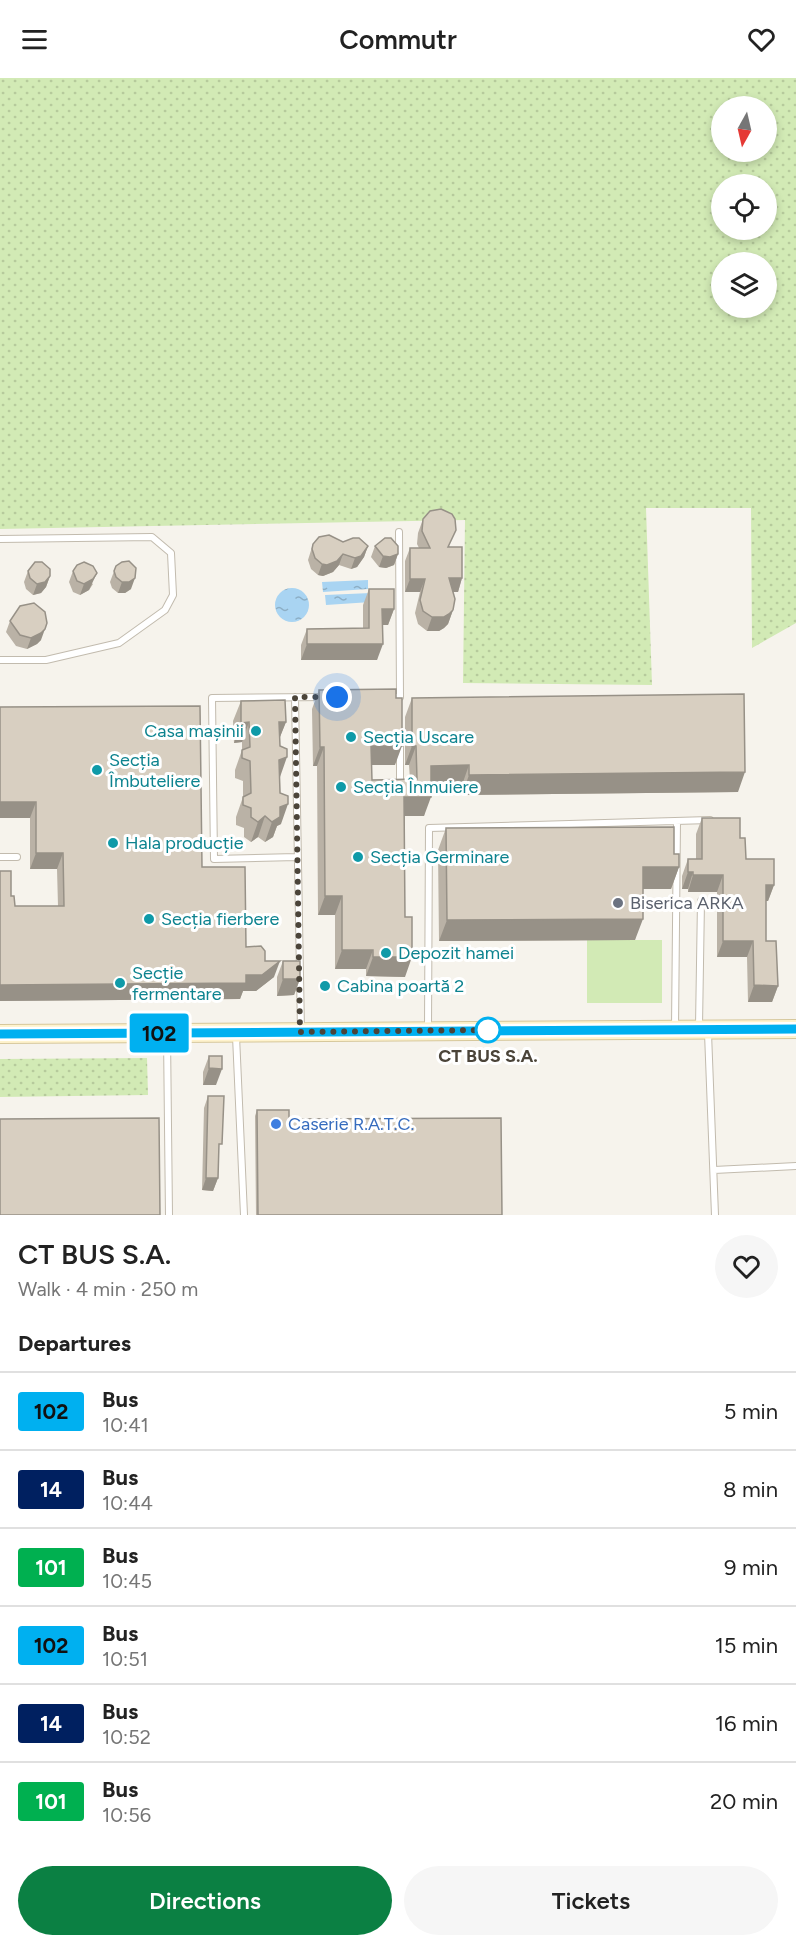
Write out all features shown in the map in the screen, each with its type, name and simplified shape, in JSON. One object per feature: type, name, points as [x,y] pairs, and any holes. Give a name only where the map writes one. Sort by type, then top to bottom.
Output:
[{"type":"street","points":[[0,1034],[796,1029]]},
{"type":"lane","points":[[376,697],[400,699],[399,532]]},
{"type":"lane","points":[[0,539],[152,537],[171,553],[173,595],[165,610],[119,643],[46,660],[0,660]]},
{"type":"lane","points":[[295,697],[300,1032]]},
{"type":"lane","points":[[297,857],[214,859],[212,698],[330,697]]},
{"type":"lane","points":[[400,735],[400,792]]},
{"type":"lane","points":[[428,1031],[429,828],[716,820]]},
{"type":"lane","points":[[675,1029],[677,821]]},
{"type":"lane","points":[[0,857],[17,857]]},
{"type":"lane","points":[[701,901],[704,1029],[715,1215]]},
{"type":"lane","points":[[236,1032],[244,1215]]},
{"type":"lane","points":[[167,1033],[169,1215]]},
{"type":"lane","points":[[158,1121],[169,1121]]},
{"type":"lane","points":[[714,1170],[796,1167]]},
{"type":"green space","points":[[0,78],[796,78],[796,623],[752,648],[751,508],[646,508],[652,685],[463,683],[465,520],[0,529]]},
{"type":"green space","points":[[587,940],[662,940],[662,1003],[587,1003]]},
{"type":"green space","points":[[147,1058],[148,1095],[0,1097],[0,1059]]},
{"type":"water","points":[[368,580],[368,589],[323,592],[322,582]]},
{"type":"water","points":[[292,588],[304,593],[309,605],[304,617],[292,622],[280,617],[275,605],[280,593]]},
{"type":"water","points":[[371,593],[371,602],[326,605],[325,595]]},
{"type":"building","points":[[441,509],[452,514],[455,519],[456,530],[448,547],[462,547],[462,578],[449,578],[455,599],[453,610],[444,617],[432,617],[423,611],[420,600],[425,579],[410,579],[410,548],[430,548],[422,531],[423,519],[430,511]]},
{"type":"building","points":[[329,535],[343,542],[359,538],[368,546],[361,556],[355,558],[343,554],[337,561],[327,565],[322,564],[315,558],[313,544],[319,537]]},
{"type":"building","points":[[385,538],[391,538],[398,546],[398,554],[390,557],[383,556],[375,546]]},
{"type":"building","points":[[129,561],[136,568],[135,578],[129,582],[122,582],[116,577],[114,571],[116,566],[122,562]]},
{"type":"building","points":[[35,562],[42,562],[50,569],[50,576],[45,582],[37,584],[30,578],[28,571]]},
{"type":"building","points":[[84,562],[93,566],[97,573],[93,579],[84,584],[77,581],[73,571],[77,565]]},
{"type":"building","points":[[369,589],[394,589],[394,609],[382,609],[383,644],[307,644],[307,629],[369,628]]},
{"type":"building","points":[[34,603],[45,612],[47,623],[41,633],[31,638],[20,635],[10,621],[20,606]]},
{"type":"building","points":[[396,689],[396,698],[402,698],[402,746],[371,746],[372,780],[417,779],[416,746],[412,746],[412,698],[744,694],[745,772],[469,775],[469,765],[431,766],[431,797],[404,797],[405,917],[412,917],[412,957],[373,957],[373,950],[342,950],[342,896],[325,896],[324,747],[320,747],[319,690]]},
{"type":"building","points":[[285,700],[286,722],[279,722],[280,746],[287,749],[287,757],[279,760],[280,793],[288,796],[288,804],[280,807],[280,817],[272,822],[265,816],[258,822],[251,817],[251,808],[243,805],[243,797],[251,793],[250,761],[242,758],[242,750],[250,747],[249,722],[241,723],[241,701]]},
{"type":"building","points":[[200,706],[202,867],[245,867],[246,947],[261,946],[265,951],[265,961],[280,961],[262,975],[246,975],[246,983],[0,985],[0,871],[11,871],[11,896],[14,896],[15,906],[64,906],[63,853],[36,853],[36,802],[0,802],[0,707]]},
{"type":"building","points":[[702,818],[740,818],[740,838],[745,838],[746,859],[774,859],[774,885],[766,885],[766,941],[776,941],[778,986],[754,985],[753,941],[723,941],[723,875],[693,875],[693,872],[688,872],[688,859],[702,859]]},
{"type":"building","points":[[674,827],[674,854],[679,854],[679,867],[643,867],[643,919],[447,920],[446,828]]},
{"type":"building","points":[[283,961],[300,961],[300,979],[283,979]]},
{"type":"building","points":[[209,1056],[222,1056],[222,1069],[209,1068]]},
{"type":"building","points":[[208,1096],[224,1096],[218,1178],[206,1178]]},
{"type":"building","points":[[257,1110],[289,1110],[289,1119],[501,1118],[502,1215],[258,1215]]},
{"type":"building","points":[[159,1118],[160,1215],[0,1215],[0,1119]]},
{"type":"bus line","name":"102","points":[[0,1034],[796,1029]]},
{"type":"place","name":"Casa mașinii","points":[[256,731]]},
{"type":"place","name":"Secția Uscare","points":[[351,737]]},
{"type":"place","name":"Secția Îmbuteliere","points":[[97,770]]},
{"type":"place","name":"Secția Înmuiere","points":[[341,787]]},
{"type":"place","name":"Hala producție","points":[[113,843]]},
{"type":"place","name":"Secția Germinare","points":[[358,857]]},
{"type":"place","name":"Biserica ARKA","points":[[618,903]]},
{"type":"place","name":"Secția fierbere","points":[[149,919]]},
{"type":"place","name":"Depozit hamei","points":[[386,953]]},
{"type":"place","name":"Secție fermentare","points":[[120,983]]},
{"type":"place","name":"Cabina poartă 2","points":[[325,986]]},
{"type":"place","name":"CT BUS S.A.","points":[[488,1030]]},
{"type":"place","name":"Caserie R.A.T.C.","points":[[276,1124]]},
{"type":"route","points":[[337,697],[295,697],[300,1032],[488,1030]]}]
